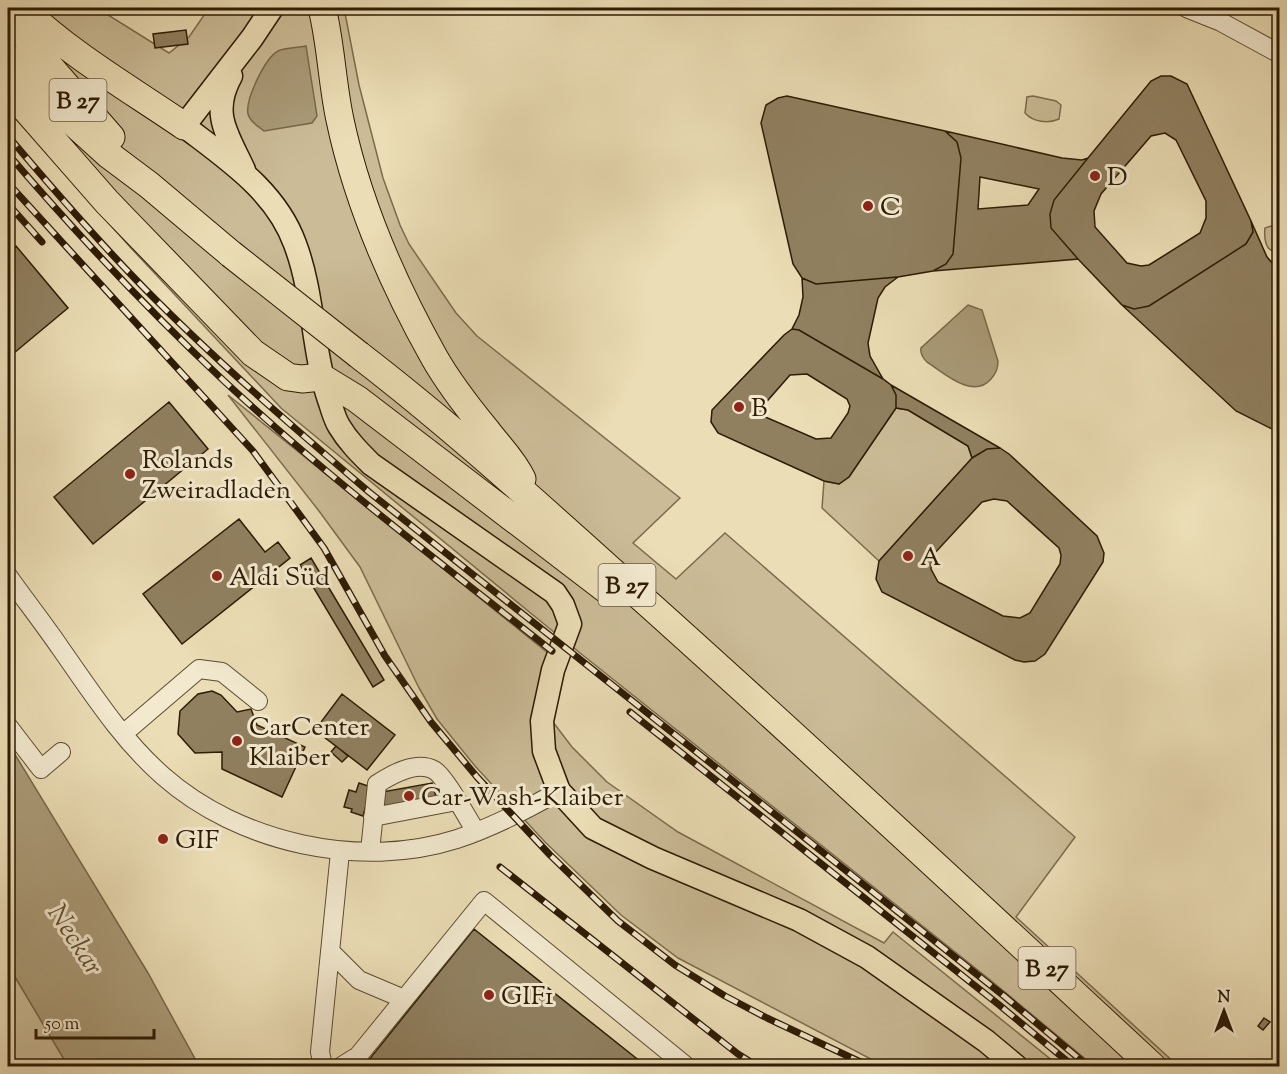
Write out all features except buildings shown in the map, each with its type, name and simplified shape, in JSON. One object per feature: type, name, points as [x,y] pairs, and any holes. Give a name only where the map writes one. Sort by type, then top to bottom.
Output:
[{"type":"highway","points":[[22,8],[69,47],[184,126]]},
{"type":"highway","points":[[322,8],[336,99],[349,159],[380,252],[402,299],[436,361],[486,431],[515,465],[534,502]]},
{"type":"highway","name":"B 27","points":[[8,14],[50,67],[120,147],[149,185]]},
{"type":"highway","name":"B 27","points":[[8,57],[71,121],[109,155],[404,389],[534,502],[942,870],[1152,1066]]},
{"type":"highway","points":[[8,89],[123,219],[253,353],[288,377],[302,379],[321,377],[366,406],[581,569],[649,624],[720,668]]},
{"type":"main road","points":[[272,8],[252,38],[184,126],[246,174],[282,217],[295,243],[305,278],[321,377],[338,424],[353,446],[371,464],[555,593],[563,605],[570,624],[553,670],[542,721],[544,751],[559,791],[593,828],[653,858],[800,920],[867,957],[986,1041],[1016,1066]]},
{"type":"main road","points":[[246,174],[220,117],[222,91],[252,38]]},
{"type":"street","points":[[1186,8],[1221,22],[1280,54]]},
{"type":"street","points":[[8,576],[123,734],[163,776],[198,802],[241,826],[308,846],[340,852],[387,851],[456,839],[515,816],[559,791]]},
{"type":"street","points":[[123,734],[198,669],[222,672],[258,701]]},
{"type":"street","points":[[8,726],[41,769],[61,752]]},
{"type":"street","points":[[370,851],[377,784],[393,774],[421,766],[435,770],[476,832]]},
{"type":"street","points":[[373,817],[457,801]]},
{"type":"street","points":[[323,1066],[320,1052],[340,852]]},
{"type":"street","points":[[342,1066],[358,1056],[484,902],[686,1066]]},
{"type":"street","points":[[330,951],[359,980],[404,999]]},
{"type":"shaded area","points":[[8,8],[97,8],[169,53],[189,37],[209,8],[344,8],[359,85],[383,178],[400,225],[409,244],[456,313],[477,336],[680,498],[633,543],[676,579],[725,533],[1075,837],[1016,917],[1178,1066],[1094,1066],[989,979],[555,633],[281,408],[131,248],[8,110]]},
{"type":"shaded area","points":[[1033,96],[1056,101],[1061,105],[1059,119],[1041,121],[1028,116],[1025,113],[1027,97]]},
{"type":"shaded area","points":[[1271,226],[1280,237],[1276,251],[1267,247],[1265,239],[1265,228]]},
{"type":"shaded area","points":[[228,395],[559,662],[553,722],[572,747],[607,782],[678,832],[884,943],[893,932],[1059,1066],[884,1066],[678,958],[621,915],[545,842],[475,766],[437,719],[419,688],[360,567]]},
{"type":"shaded area","points":[[896,408],[908,410],[968,446],[972,458],[879,561],[822,508],[824,481],[839,484],[849,477]]},
{"type":"shaded area","points":[[8,965],[68,1066],[10,1066],[8,1063]]},
{"type":"water","points":[[306,46],[317,116],[312,123],[264,131],[252,122],[248,114],[250,99],[257,80],[267,62],[278,51]]},
{"type":"water","points":[[968,305],[982,310],[998,361],[998,366],[991,379],[984,385],[976,387],[967,386],[950,378],[927,362],[921,352],[921,348]]},
{"type":"water","name":"Neckar","points":[[8,743],[148,973],[199,1066],[68,1066],[8,965]]},
{"type":"railway","points":[[8,136],[75,214],[145,289],[283,418],[369,492],[1004,996],[1088,1066]]},
{"type":"railway","points":[[8,154],[112,270],[262,416],[344,485],[552,651]]},
{"type":"railway","points":[[8,183],[253,451],[324,548],[385,656],[431,722],[477,777],[550,855],[618,921],[675,965],[725,996],[767,1018],[869,1066]]},
{"type":"railway","points":[[8,204],[42,242]]},
{"type":"railway","points":[[630,712],[1073,1066]]},
{"type":"railway","points":[[500,867],[738,1054],[757,1066]]},
{"type":"place","name":"D","points":[[1095,176]]},
{"type":"place","name":"C","points":[[868,206]]},
{"type":"place","name":"B","points":[[739,407]]},
{"type":"place","name":"Rolands Zweiradladen","points":[[130,474]]},
{"type":"place","name":"A","points":[[908,556]]},
{"type":"place","name":"Aldi Süd","points":[[217,576]]},
{"type":"place","name":"CarCenter Klaiber","points":[[237,741]]},
{"type":"place","name":"Car-Wash-Klaiber","points":[[409,796]]},
{"type":"place","name":"GIF","points":[[163,839]]},
{"type":"place","name":"GIF1","points":[[489,995]]}]
